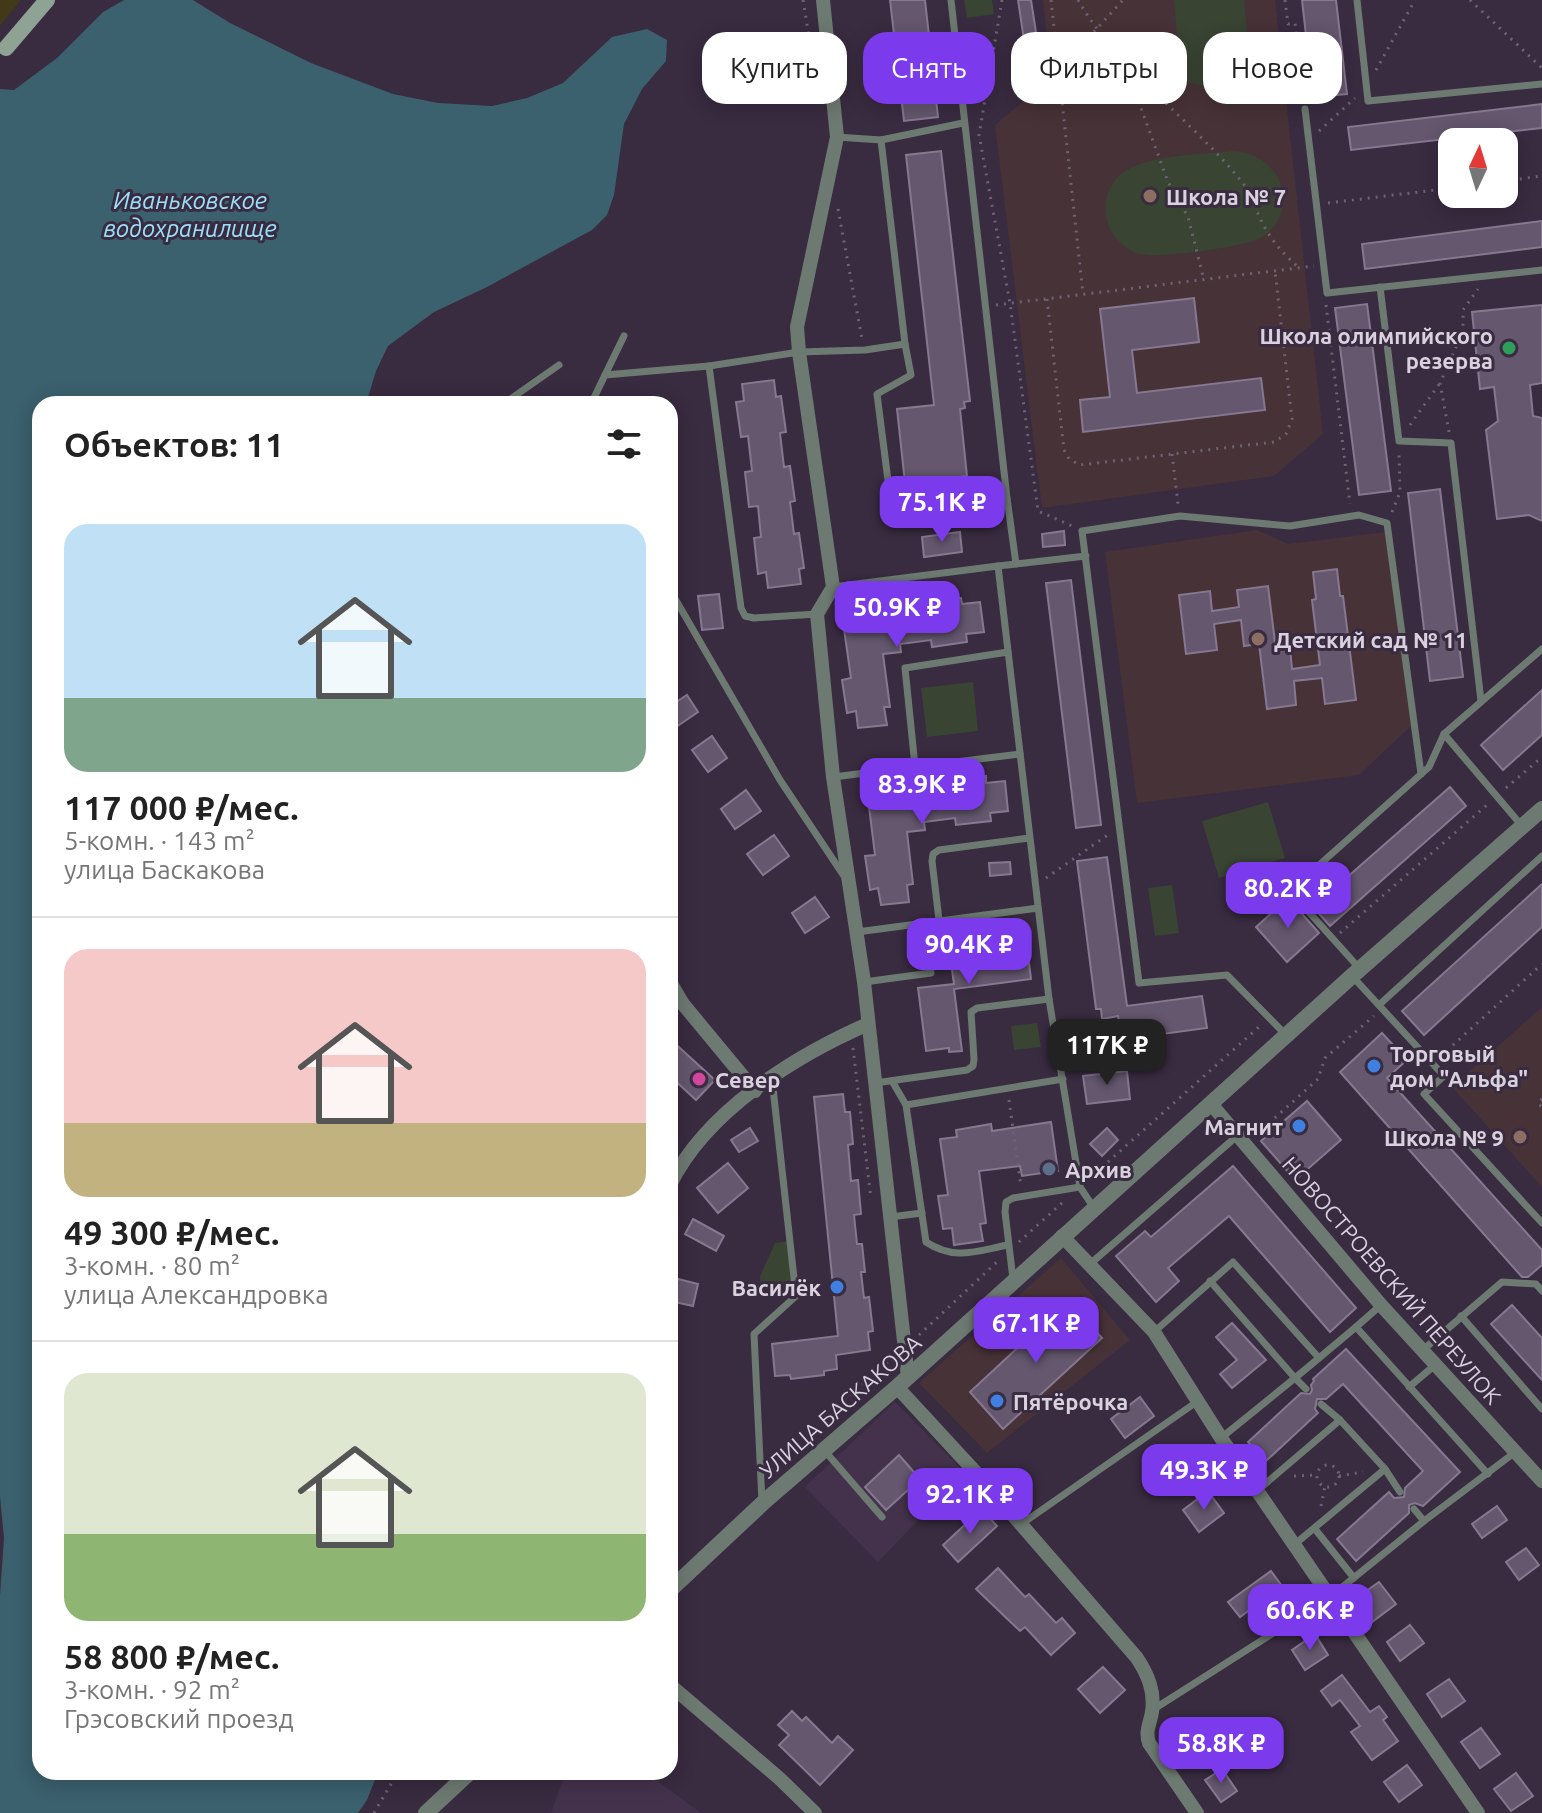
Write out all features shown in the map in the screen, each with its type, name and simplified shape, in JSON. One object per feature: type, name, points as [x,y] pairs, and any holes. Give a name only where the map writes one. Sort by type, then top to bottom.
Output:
[{"type":"main road","points":[[6,48],[47,0]]},
{"type":"street","points":[[823,0],[837,137],[797,327],[833,587],[817,614],[833,777],[864,982],[890,1217],[903,1382],[1020,1525],[1137,1658],[1152,1685],[1152,1710],[1146,1732],[1149,1743],[1197,1813]]},
{"type":"street","name":"УЛИЦА БАСКАКОВА","points":[[678,1583],[762,1504],[1212,1105],[1356,972],[1542,809]]},
{"type":"street","points":[[678,996],[755,1091]]},
{"type":"street","points":[[678,1172],[694,1146],[755,1091],[796,1060],[868,1024]]},
{"type":"street","name":"НОВОСТРОЕВСКИЙ ПЕРЕУЛОК","points":[[1212,1105],[1381,1305],[1424,1349],[1514,1453],[1540,1476]]},
{"type":"street","points":[[1062,1236],[1154,1332],[1221,1438],[1478,1813]]},
{"type":"street","points":[[678,1692],[815,1813]]},
{"type":"street","points":[[426,1813],[461,1780]]},
{"type":"lane","points":[[951,0],[1016,564]]},
{"type":"lane","points":[[1357,0],[1368,101],[1542,84]]},
{"type":"lane","points":[[1305,109],[1327,293],[1542,270]]},
{"type":"lane","points":[[837,137],[881,140],[963,123]]},
{"type":"lane","points":[[881,140],[911,375],[877,394],[892,512],[1007,498]]},
{"type":"lane","points":[[1380,287],[1399,441],[1451,443],[1481,701]]},
{"type":"lane","points":[[595,396],[624,336]]},
{"type":"lane","points":[[605,375],[709,366],[799,352],[865,350],[905,344]]},
{"type":"lane","points":[[516,396],[559,365]]},
{"type":"lane","points":[[709,366],[741,608],[745,616],[754,618],[817,614]]},
{"type":"lane","points":[[1286,1035],[1227,975],[1139,983],[1082,531],[1180,516],[1290,526],[1359,515],[1387,523],[1421,774]]},
{"type":"lane","points":[[833,587],[1086,556]]},
{"type":"lane","points":[[998,566],[1049,999],[1080,1187],[1094,1208]]},
{"type":"lane","points":[[678,604],[780,780],[848,881]]},
{"type":"lane","points":[[1542,649],[1444,734],[1429,767],[1290,891],[1333,939],[1379,1005],[1444,1076],[1424,1094],[1542,1223]]},
{"type":"lane","points":[[915,766],[905,668],[1008,652]]},
{"type":"lane","points":[[1444,734],[1522,826]]},
{"type":"lane","points":[[833,777],[1020,754]]},
{"type":"lane","points":[[939,920],[933,854],[939,850],[1029,838]]},
{"type":"lane","points":[[1379,1005],[1542,856]]},
{"type":"lane","points":[[855,932],[1038,908]]},
{"type":"lane","points":[[864,982],[931,973],[925,922]]},
{"type":"lane","points":[[875,1083],[967,1070],[973,1066],[971,1012],[977,1008],[1049,999]]},
{"type":"lane","points":[[762,1504],[754,1334],[796,1296],[772,1078]]},
{"type":"lane","points":[[906,1105],[1063,1079]]},
{"type":"lane","points":[[892,1081],[906,1105],[926,1242],[941,1252],[959,1254],[1008,1245]]},
{"type":"lane","points":[[1090,1264],[1241,1140]]},
{"type":"lane","points":[[1013,1281],[1006,1202],[1080,1187]]},
{"type":"lane","points":[[890,1217],[922,1213]]},
{"type":"lane","points":[[1154,1332],[1233,1262],[1319,1358]]},
{"type":"lane","points":[[1210,1281],[1306,1389]]},
{"type":"lane","points":[[1424,1349],[1502,1282],[1536,1284],[1542,1291]]},
{"type":"lane","points":[[1221,1438],[1381,1305]]},
{"type":"lane","points":[[1461,1316],[1542,1409]]},
{"type":"lane","points":[[1356,1327],[1488,1474]]},
{"type":"lane","points":[[1409,1387],[1435,1365]]},
{"type":"lane","points":[[1020,1525],[1198,1401]]},
{"type":"lane","points":[[1321,1404],[1385,1469],[1400,1492]]},
{"type":"lane","points":[[1258,1490],[1340,1420]]},
{"type":"lane","points":[[824,1450],[882,1517]]},
{"type":"lane","points":[[1152,1710],[1330,1597],[1514,1453]]},
{"type":"lane","points":[[1295,1544],[1385,1469]]},
{"type":"lane","points":[[1414,1509],[1424,1521]]},
{"type":"lane","points":[[1315,1529],[1354,1578]]},
{"type":"path","points":[[1002,0],[979,135],[1010,303],[1038,511],[1082,531]]},
{"type":"path","points":[[1051,0],[1054,32]]},
{"type":"path","points":[[1078,0],[1100,32]]},
{"type":"path","points":[[1094,32],[1123,0]]},
{"type":"path","points":[[1285,0],[1288,24],[1295,23],[1305,109]]},
{"type":"path","points":[[1470,0],[1542,68]]},
{"type":"path","points":[[1062,104],[1083,295]]},
{"type":"path","points":[[1140,104],[1168,182],[1188,217],[1204,280]]},
{"type":"path","points":[[1166,104],[1210,145],[1244,186],[1278,249],[1299,268]]},
{"type":"path","points":[[1518,179],[1542,176]]},
{"type":"path","points":[[1317,205],[1438,190]]},
{"type":"path","points":[[837,202],[865,350]]},
{"type":"path","points":[[984,307],[1324,265]]},
{"type":"path","points":[[1047,299],[1064,450],[1069,459],[1080,465],[1274,442],[1286,434],[1292,419],[1275,271]]},
{"type":"path","points":[[1451,443],[1440,383],[1463,331],[1463,310],[1487,276]]},
{"type":"path","points":[[1327,293],[1325,314],[1352,517]]},
{"type":"path","points":[[1172,454],[1180,516]]},
{"type":"path","points":[[1333,939],[1542,757]]},
{"type":"path","points":[[1035,886],[1118,827]]},
{"type":"path","points":[[1433,1064],[1542,964]]},
{"type":"path","points":[[1241,1140],[1318,1079],[1325,1058],[1374,1015],[1379,1005]]},
{"type":"path","points":[[851,1032],[872,1203]]},
{"type":"path","points":[[1008,1088],[1023,1197]]},
{"type":"path","points":[[1542,1099],[1538,1103],[1542,1107]]},
{"type":"path","points":[[1331,1465],[1339,1476],[1330,1486],[1321,1484],[1317,1475],[1322,1467],[1331,1465]]},
{"type":"path","points":[[1274,1477],[1317,1475]]},
{"type":"path","points":[[374,1813],[393,1780]]},
{"type":"shaded area","name":"Школа № 7","points":[[1043,0],[1275,0],[1279,32],[1203,32],[1203,104],[1287,104],[1323,434],[1274,476],[1042,508],[995,125],[1020,104],[1187,104],[1187,32],[1046,32]]},
{"type":"shaded area","name":"Детский сад № 11","points":[[1257,530],[1288,544],[1385,532],[1411,726],[1359,775],[1137,803],[1105,552]]},
{"type":"shaded area","name":"Школа № 9","points":[[1542,1007],[1542,1187],[1452,1087]]},
{"type":"shaded area","points":[[1061,1258],[1130,1340],[987,1453],[919,1383]]},
{"type":"shaded area","points":[[895,1402],[964,1472],[878,1562],[805,1487]]},
{"type":"shaded area","points":[[563,1780],[656,1780],[701,1813],[551,1813]]},
{"type":"green space","points":[[964,0],[992,0],[994,14],[967,18]]},
{"type":"green space","points":[[1174,0],[1244,0],[1247,32],[1203,32],[1203,85],[1187,82],[1187,32],[1177,32]]},
{"type":"green space","points":[[1232,151],[1262,160],[1273,170],[1280,183],[1284,196],[1282,210],[1276,224],[1264,236],[1223,248],[1149,255],[1130,250],[1113,235],[1106,218],[1107,197],[1116,179],[1125,171],[1153,160]]},
{"type":"green space","points":[[973,682],[978,731],[927,737],[921,688]]},
{"type":"green space","points":[[1268,802],[1285,858],[1219,878],[1202,821]]},
{"type":"green space","points":[[1172,885],[1179,933],[1155,936],[1148,888]]},
{"type":"green space","points":[[1037,1023],[1041,1047],[1014,1050],[1011,1026]]},
{"type":"green space","points":[[788,1241],[793,1287],[761,1291],[760,1276],[775,1243]]},
{"type":"sand","points":[[0,0],[21,0],[0,26]]},
{"type":"water","name":"Иваньковское водохранилище","points":[[124,0],[193,0],[230,23],[311,63],[393,94],[438,103],[492,106],[527,98],[563,83],[612,37],[647,29],[667,40],[666,61],[642,89],[624,124],[614,195],[607,215],[592,230],[434,312],[388,346],[368,396],[32,396],[32,1780],[375,1780],[358,1813],[0,1813],[0,1595],[4,1538],[0,1497],[0,89],[14,90],[57,58],[103,12]]},
{"type":"building","points":[[890,0],[925,0],[929,32],[894,32]]},
{"type":"building","points":[[1018,0],[1031,0],[1036,32],[1023,32]]},
{"type":"building","points":[[1302,0],[1336,0],[1340,32],[1306,32]]},
{"type":"building","points":[[1342,51],[1347,94],[1342,94]]},
{"type":"building","points":[[902,104],[937,104],[938,117],[904,121]]},
{"type":"building","points":[[1542,104],[1542,128],[1518,131],[1518,128],[1438,128],[1438,140],[1351,150],[1348,127]]},
{"type":"building","points":[[941,151],[970,401],[964,402],[965,408],[960,409],[967,476],[905,483],[897,409],[934,405],[906,155]]},
{"type":"building","points":[[1542,221],[1542,247],[1365,269],[1362,244]]},
{"type":"building","points":[[1194,298],[1199,342],[1132,350],[1137,393],[1261,378],[1265,410],[1083,432],[1080,400],[1110,397],[1100,309]]},
{"type":"building","points":[[1367,304],[1391,491],[1359,495],[1335,308]]},
{"type":"building","points":[[1542,305],[1542,383],[1530,385],[1533,416],[1542,418],[1542,521],[1529,515],[1497,519],[1486,430],[1498,421],[1494,387],[1480,389],[1472,312]]},
{"type":"building","points":[[774,380],[776,397],[781,396],[786,432],[780,433],[784,467],[790,466],[795,501],[790,502],[794,534],[799,533],[804,568],[799,569],[801,584],[768,588],[766,572],[758,574],[754,538],[761,537],[758,506],[749,507],[745,472],[752,471],[748,436],[741,437],[736,402],[744,401],[742,384]]},
{"type":"building","points":[[1440,489],[1463,677],[1430,681],[1408,493]]},
{"type":"building","points":[[1064,531],[1065,545],[1043,547],[1042,534]]},
{"type":"building","points":[[960,532],[962,552],[924,557],[922,537]]},
{"type":"building","points":[[1337,569],[1356,700],[1325,704],[1322,678],[1294,681],[1296,705],[1267,709],[1259,644],[1244,646],[1241,620],[1214,624],[1217,650],[1186,654],[1179,595],[1210,591],[1212,611],[1239,607],[1237,590],[1268,586],[1276,650],[1290,648],[1292,669],[1320,665],[1312,600],[1316,599],[1313,572]]},
{"type":"building","points":[[1071,580],[1101,825],[1076,828],[1046,583]]},
{"type":"building","points":[[719,594],[723,628],[702,630],[698,596]]},
{"type":"building","points":[[961,598],[962,604],[980,602],[984,632],[966,634],[967,642],[932,647],[931,640],[900,644],[901,652],[883,654],[890,707],[884,707],[887,725],[858,728],[856,711],[847,713],[842,680],[851,678],[843,622],[860,620],[859,613],[894,608],[895,614],[926,610],[925,603]]},
{"type":"building","points":[[1542,690],[1542,735],[1503,770],[1481,745]]},
{"type":"building","points":[[687,695],[698,712],[678,726],[678,701]]},
{"type":"building","points":[[712,736],[727,758],[708,772],[692,750]]},
{"type":"building","points":[[986,776],[986,783],[1005,781],[1008,811],[990,813],[991,821],[956,825],[955,818],[924,822],[925,830],[907,832],[913,884],[907,885],[909,902],[881,905],[878,888],[870,890],[865,856],[875,855],[868,799],[885,797],[884,790],[919,785],[920,792],[951,788],[950,781]]},
{"type":"building","points":[[1450,787],[1466,806],[1330,926],[1313,907]]},
{"type":"building","points":[[746,790],[761,811],[735,829],[721,809]]},
{"type":"building","points":[[774,835],[789,856],[763,875],[747,854]]},
{"type":"building","points":[[1107,857],[1127,1006],[1202,996],[1207,1028],[1133,1038],[1132,1033],[1121,1034],[1118,1016],[1102,1019],[1101,1009],[1096,1009],[1077,861]]},
{"type":"building","points":[[1010,862],[1011,874],[990,876],[989,863]]},
{"type":"building","points":[[1542,884],[1542,927],[1424,1035],[1402,1011]]},
{"type":"building","points":[[815,897],[829,917],[805,933],[792,913]]},
{"type":"building","points":[[1288,898],[1319,933],[1287,962],[1256,927]]},
{"type":"building","points":[[1003,937],[1004,942],[1026,939],[1031,979],[954,989],[962,1051],[949,1052],[949,1048],[926,1051],[918,988],[954,984],[949,949],[971,947],[970,941]]},
{"type":"building","points":[[1382,1033],[1407,1060],[1387,1078],[1542,1250],[1542,1265],[1528,1277],[1522,1277],[1340,1072]]},
{"type":"building","points":[[678,1046],[715,1080],[696,1100],[678,1083]]},
{"type":"building","points":[[1127,1071],[1130,1099],[1087,1104],[1083,1076]]},
{"type":"building","points":[[843,1094],[845,1112],[850,1112],[853,1144],[848,1145],[851,1181],[858,1180],[861,1214],[854,1215],[857,1244],[862,1244],[864,1298],[869,1297],[873,1331],[868,1332],[870,1350],[836,1355],[837,1369],[824,1371],[824,1375],[791,1379],[790,1375],[775,1376],[772,1344],[838,1336],[814,1097]]},
{"type":"building","points":[[1307,1101],[1341,1140],[1295,1180],[1261,1141]]},
{"type":"building","points":[[1051,1122],[1058,1171],[1022,1176],[1020,1166],[979,1171],[986,1223],[980,1224],[983,1241],[954,1245],[952,1228],[943,1229],[938,1196],[948,1195],[940,1139],[957,1137],[956,1130],[991,1124],[992,1131]]},
{"type":"building","points":[[750,1128],[758,1141],[739,1152],[731,1140]]},
{"type":"building","points":[[1107,1128],[1118,1140],[1102,1156],[1090,1144]]},
{"type":"building","points":[[728,1163],[748,1188],[718,1213],[697,1188]]},
{"type":"building","points":[[1233,1166],[1356,1308],[1330,1332],[1229,1216],[1168,1268],[1179,1281],[1156,1302],[1116,1256],[1145,1231],[1151,1237]]},
{"type":"building","points":[[693,1219],[724,1236],[716,1251],[685,1234]]},
{"type":"building","points":[[678,1279],[698,1284],[693,1306],[678,1303]]},
{"type":"building","points":[[1068,1301],[1102,1338],[1003,1429],[970,1392]]},
{"type":"building","points":[[1512,1305],[1542,1338],[1542,1380],[1491,1324]]},
{"type":"building","points":[[1232,1323],[1266,1360],[1232,1388],[1220,1374],[1237,1360],[1216,1337]]},
{"type":"building","points":[[1346,1349],[1460,1472],[1423,1506],[1415,1503],[1409,1505],[1409,1513],[1356,1561],[1337,1539],[1389,1492],[1394,1498],[1404,1497],[1405,1488],[1423,1471],[1343,1384],[1326,1399],[1317,1399],[1315,1409],[1318,1413],[1266,1461],[1248,1442],[1301,1393],[1310,1394],[1313,1379]]},
{"type":"building","points":[[1140,1397],[1154,1416],[1125,1438],[1111,1419]]},
{"type":"building","points":[[1178,1448],[1189,1464],[1162,1483],[1150,1467]]},
{"type":"building","points":[[899,1455],[920,1479],[886,1510],[865,1487]]},
{"type":"building","points":[[1208,1491],[1224,1513],[1199,1532],[1183,1510]]},
{"type":"building","points":[[1497,1506],[1507,1520],[1482,1538],[1472,1524]]},
{"type":"building","points":[[982,1509],[997,1526],[958,1562],[943,1545]]},
{"type":"building","points":[[1526,1548],[1539,1565],[1519,1580],[1506,1562]]},
{"type":"building","points":[[998,1568],[1025,1597],[1029,1594],[1056,1623],[1062,1618],[1075,1633],[1051,1655],[1025,1627],[1020,1631],[976,1589]]},
{"type":"building","points":[[1271,1571],[1282,1586],[1240,1617],[1228,1602]]},
{"type":"building","points":[[1379,1582],[1396,1604],[1372,1622],[1355,1599]]},
{"type":"building","points":[[1410,1625],[1424,1643],[1400,1661],[1387,1642]]},
{"type":"building","points":[[1315,1634],[1328,1655],[1305,1670],[1292,1650]]},
{"type":"building","points":[[1103,1667],[1125,1690],[1100,1713],[1078,1689]]},
{"type":"building","points":[[1342,1675],[1370,1712],[1379,1706],[1387,1717],[1383,1720],[1398,1741],[1372,1760],[1351,1732],[1360,1726],[1340,1700],[1332,1706],[1321,1691]]},
{"type":"building","points":[[1449,1679],[1465,1701],[1442,1717],[1427,1694]]},
{"type":"building","points":[[792,1711],[802,1721],[806,1717],[832,1743],[838,1736],[853,1750],[820,1785],[779,1745],[789,1735],[778,1725]]},
{"type":"building","points":[[1192,1719],[1204,1736],[1185,1749],[1173,1731]]},
{"type":"building","points":[[1481,1728],[1500,1754],[1480,1768],[1461,1742]]},
{"type":"building","points":[[1407,1765],[1422,1785],[1399,1802],[1384,1782]]},
{"type":"building","points":[[1222,1769],[1237,1791],[1221,1802],[1205,1780]]},
{"type":"building","points":[[1516,1773],[1533,1796],[1511,1811],[1494,1789]]},
{"type":"place","name":"Школа № 7","points":[[1150,196]]},
{"type":"place","name":"Школа олимпийского резерва","points":[[1509,348]]},
{"type":"place","name":"Детский сад № 11","points":[[1258,639]]},
{"type":"place","name":"Торговый дом \"Альфа\"","points":[[1374,1066]]},
{"type":"place","name":"Север","points":[[699,1079]]},
{"type":"place","name":"Магнит","points":[[1299,1126]]},
{"type":"place","name":"Школа № 9","points":[[1520,1137]]},
{"type":"place","name":"Архив","points":[[1049,1169]]},
{"type":"place","name":"Василёк","points":[[837,1287]]},
{"type":"place","name":"Пятёрочка","points":[[997,1401]]}]
